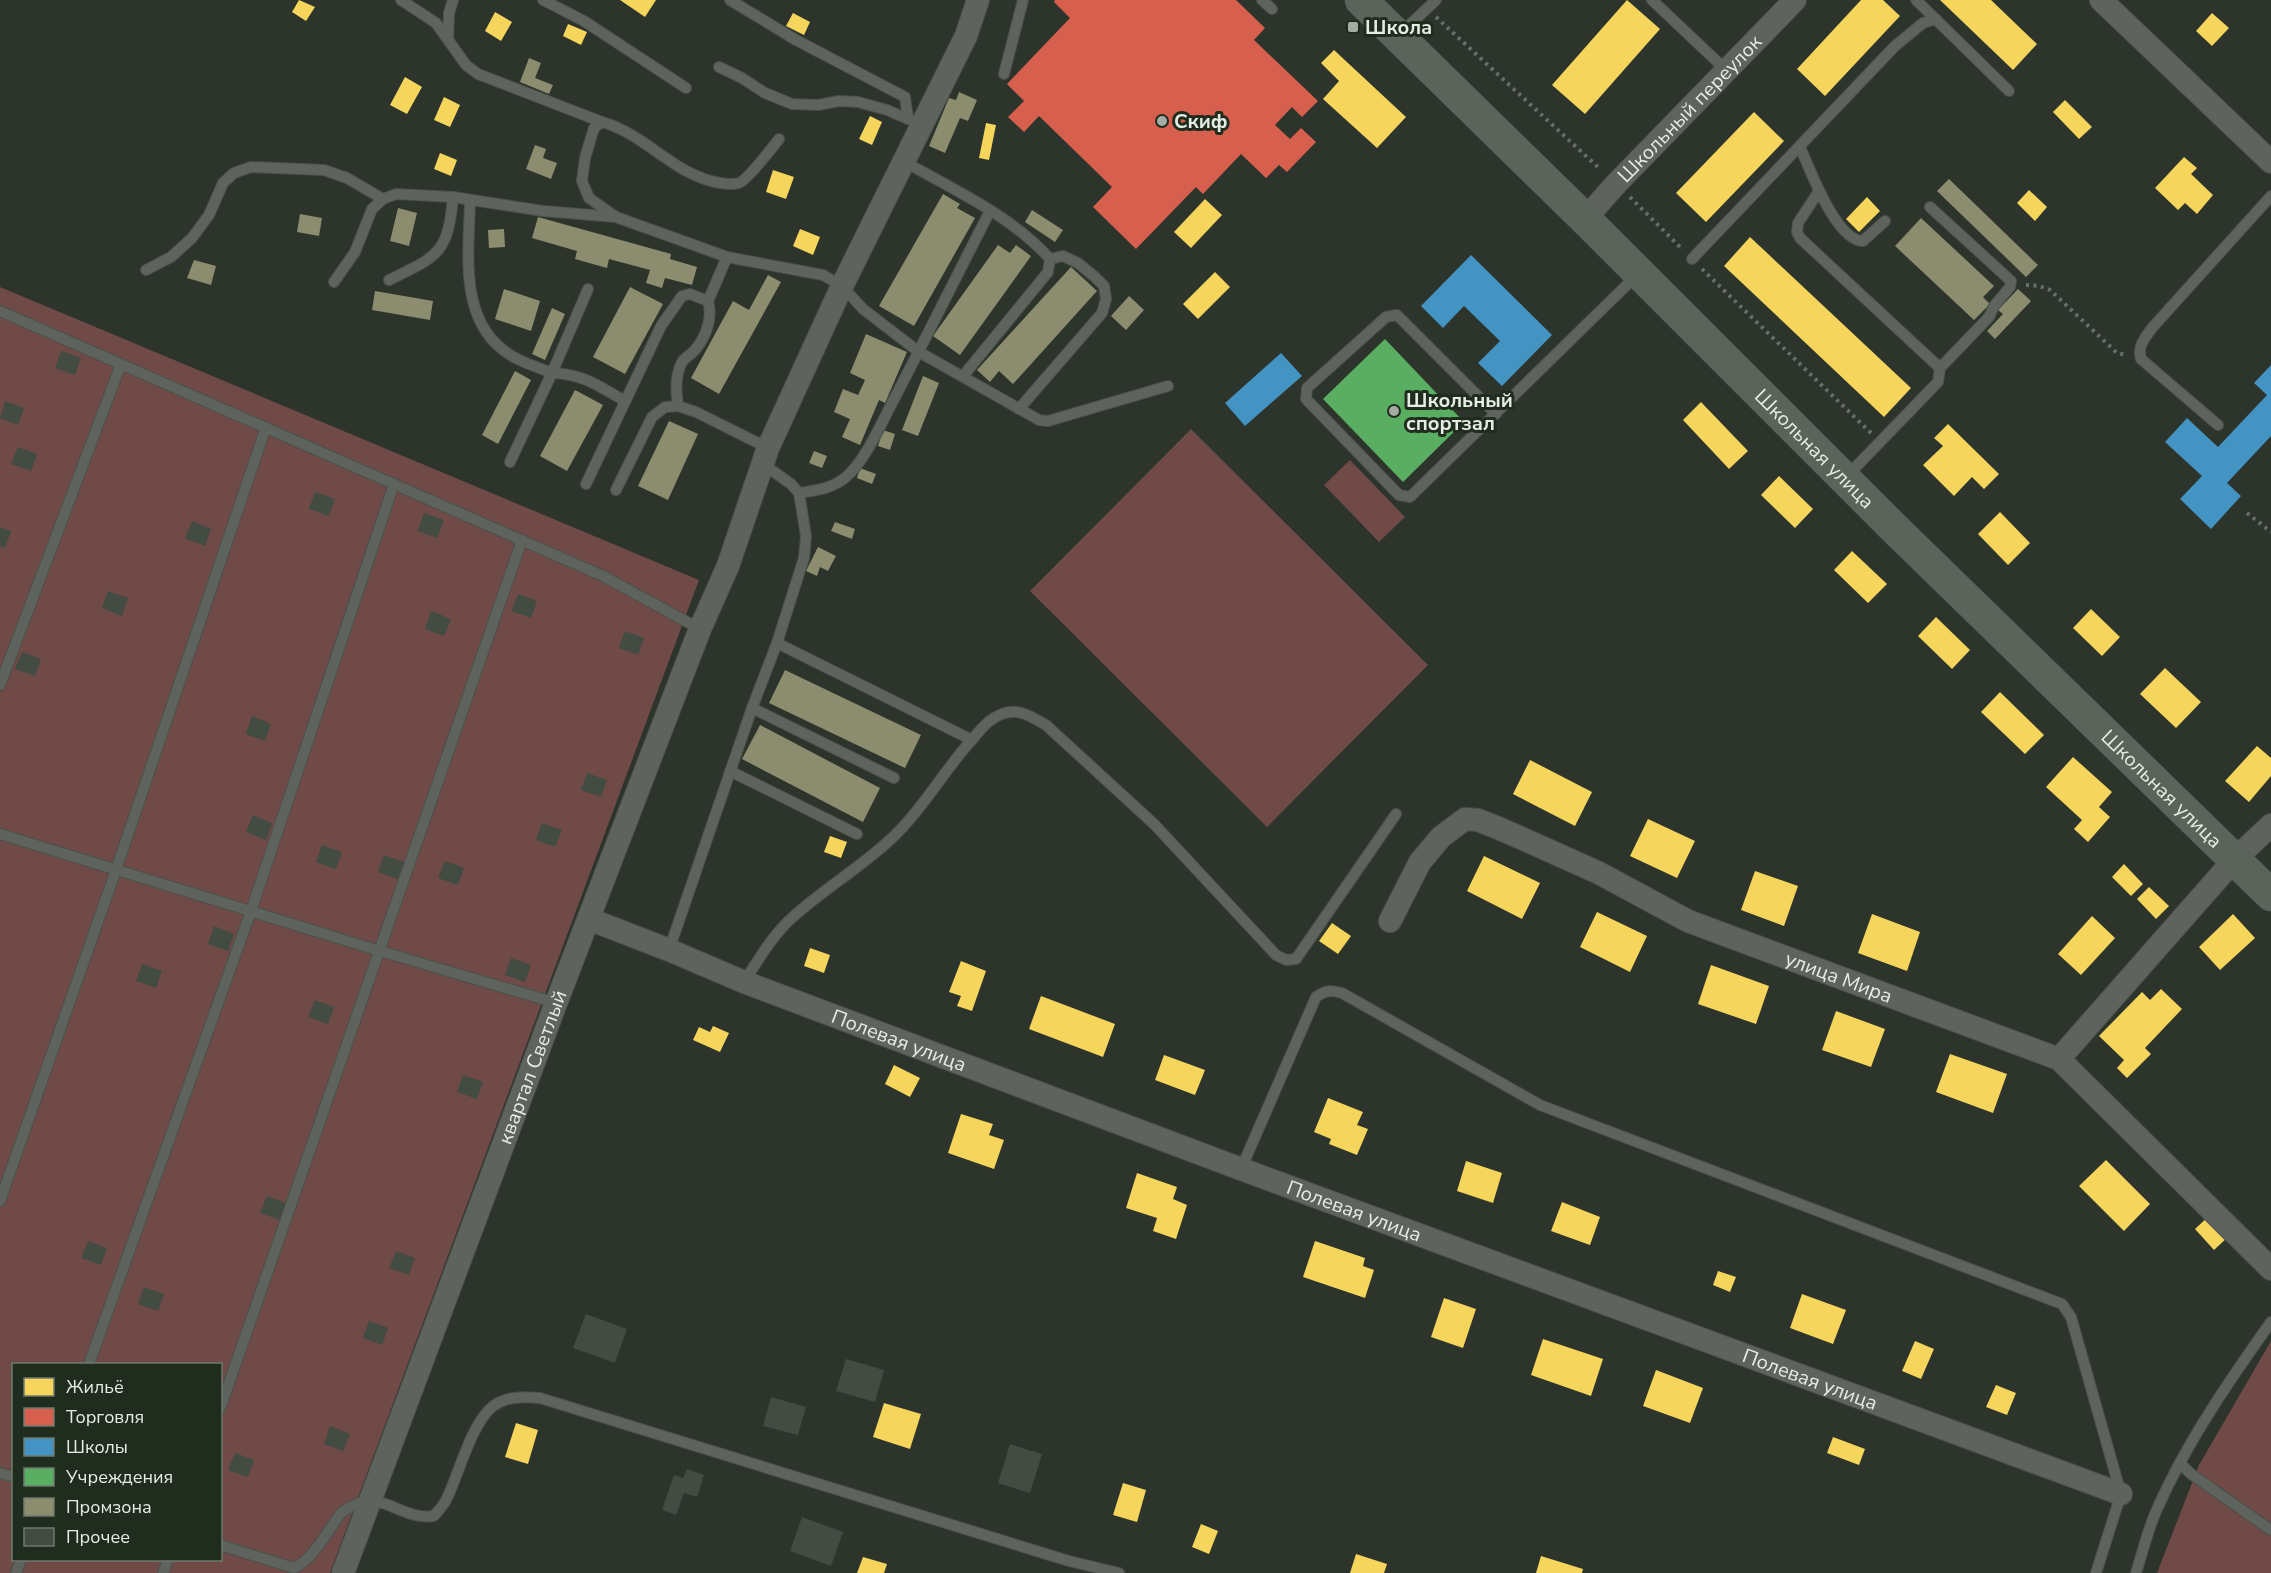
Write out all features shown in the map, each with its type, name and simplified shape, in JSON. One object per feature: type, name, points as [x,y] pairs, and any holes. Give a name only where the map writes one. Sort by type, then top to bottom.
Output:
[{"type":"street","name":"квартал Светлый","points":[[343,1573],[556,1003],[700,629],[728,566],[765,456],[842,286],[905,162],[916,121],[966,36],[978,0]]},
{"type":"street","name":"Школьная улица","points":[[1361,0],[1585,219],[1845,479],[2271,895]]},
{"type":"street","name":"Школьный переулок","points":[[1585,219],[1616,184],[1795,0]]},
{"type":"street","points":[[2101,0],[2271,162]]},
{"type":"street","name":"улица Мира","points":[[1390,921],[1420,862],[1427,853],[1442,837],[1465,819],[1478,820],[1599,873],[1688,921],[2059,1059],[2271,1269]]},
{"type":"street","points":[[2059,1059],[2235,860],[2271,825]]},
{"type":"street","name":"Полевая улица","points":[[589,920],[669,950],[744,982],[1240,1169],[2121,1494]]},
{"type":"lane","points":[[401,0],[436,23],[466,65],[478,74],[613,125],[672,164],[705,181],[741,183],[779,139]]},
{"type":"lane","points":[[448,39],[449,13],[453,0]]},
{"type":"lane","points":[[543,0],[584,21],[686,88]]},
{"type":"lane","points":[[730,0],[786,35],[905,97],[916,121]]},
{"type":"lane","points":[[1004,74],[1023,0]]},
{"type":"lane","points":[[1262,0],[1272,9]]},
{"type":"lane","points":[[1398,36],[1436,0]]},
{"type":"lane","points":[[1652,0],[1726,70]]},
{"type":"lane","points":[[1916,0],[2009,91]]},
{"type":"lane","points":[[1692,259],[1895,46],[1923,23],[1936,19]]},
{"type":"lane","points":[[719,68],[742,78],[765,93],[792,104],[818,105],[839,100],[858,102],[916,121]]},
{"type":"lane","points":[[602,122],[594,128],[585,158],[582,181],[589,198],[616,217],[728,256],[824,274],[842,286],[863,309],[919,352],[1039,420],[1048,421],[1168,386]]},
{"type":"lane","points":[[1800,147],[1819,191],[1845,233],[1855,241],[1863,241],[1885,221]]},
{"type":"lane","points":[[905,162],[990,211],[1038,245],[1050,259],[1048,272],[963,376]]},
{"type":"lane","points":[[146,270],[171,257],[192,238],[209,215],[224,183],[234,173],[251,167],[324,170],[347,178],[383,199]]},
{"type":"lane","points":[[1819,191],[1798,223],[1797,232],[1800,238],[1940,368]]},
{"type":"lane","points":[[334,282],[355,252],[372,209],[383,199],[396,194],[453,197],[597,217],[616,217]]},
{"type":"lane","points":[[2218,425],[2141,359],[2139,351],[2142,342],[2152,328],[2271,196]]},
{"type":"lane","points":[[389,279],[428,261],[441,249],[451,221],[453,197]]},
{"type":"lane","points":[[470,201],[471,300],[489,337],[509,354],[552,373],[572,374],[591,381],[625,402]]},
{"type":"lane","points":[[1845,479],[1938,381],[1940,368],[1989,317],[1994,306],[2011,284],[2011,281],[1930,207]]},
{"type":"lane","points":[[799,493],[830,488],[848,476],[866,451],[990,211]]},
{"type":"lane","points":[[678,406],[676,390],[678,371],[683,360],[694,351],[703,336],[711,310],[708,301],[728,256]]},
{"type":"lane","points":[[1019,409],[1102,313],[1106,299],[1104,286],[1078,263],[1063,256],[1050,259]]},
{"type":"lane","points":[[1496,414],[1397,315],[1386,317],[1307,388],[1306,399],[1399,495],[1410,497],[1496,414],[1639,273]]},
{"type":"lane","points":[[510,462],[588,289]]},
{"type":"lane","points":[[586,484],[670,310],[682,296],[690,294],[708,301]]},
{"type":"lane","points":[[2,316],[121,364],[603,576],[700,629]]},
{"type":"lane","points":[[0,685],[121,364]]},
{"type":"lane","points":[[616,490],[652,417],[665,407],[678,406],[696,412],[765,456],[799,493],[806,536],[804,558],[777,643],[752,708],[669,950]]},
{"type":"lane","points":[[0,1201],[116,870],[266,427]]},
{"type":"lane","points":[[90,1363],[251,911],[394,484]]},
{"type":"lane","points":[[222,1402],[522,540]]},
{"type":"lane","points":[[777,643],[972,740]]},
{"type":"lane","points":[[752,708],[894,778]]},
{"type":"lane","points":[[744,982],[768,945],[792,917],[891,839],[972,740],[991,720],[1009,712],[1026,713],[1046,725],[1154,824],[1276,955],[1286,960],[1296,959],[1396,814]]},
{"type":"lane","points":[[730,771],[857,834]]},
{"type":"lane","points":[[0,834],[556,1003]]},
{"type":"lane","points":[[1240,1169],[1316,997],[1330,990],[1342,993],[1540,1105],[2062,1304],[2071,1317],[2121,1494],[2096,1573]]},
{"type":"lane","points":[[2136,1573],[2157,1508],[2180,1463],[2206,1418],[2271,1322]]},
{"type":"lane","points":[[222,1546],[294,1568],[302,1565],[341,1512],[349,1507],[371,1499],[422,1518],[434,1516],[445,1502],[469,1443],[486,1412],[498,1402],[518,1396],[540,1398],[1069,1561],[1119,1573]]},
{"type":"lane","points":[[2180,1463],[2191,1474],[2271,1530]]},
{"type":"path","points":[[1427,9],[1616,184],[1880,442]]},
{"type":"path","points":[[2011,284],[2039,286],[2050,290],[2117,353],[2126,355],[2139,351]]},
{"type":"path","points":[[2247,513],[2271,532]]},
{"type":"shaded area","points":[[0,287],[699,580],[330,1573],[0,1573]]},
{"type":"shaded area","points":[[1191,429],[1428,665],[1267,827],[1030,591]]},
{"type":"shaded area","points":[[1350,460],[1405,517],[1379,542],[1324,485]]},
{"type":"shaded area","points":[[2271,1341],[2271,1573],[2157,1573],[2199,1465]]},
{"type":"building: Жильё","points":[[299,0],[315,7],[306,21],[292,12]]},
{"type":"building: Жильё","points":[[620,0],[656,0],[645,17]]},
{"type":"building: Жильё","points":[[1627,0],[1660,29],[1585,114],[1552,85]]},
{"type":"building: Жильё","points":[[1861,0],[1883,0],[1900,16],[1825,96],[1797,69]]},
{"type":"building: Жильё","points":[[1940,0],[1991,0],[2037,44],[2013,70]]},
{"type":"building: Жильё","points":[[495,12],[512,22],[501,41],[485,31]]},
{"type":"building: Жильё","points":[[793,13],[810,22],[804,35],[786,26]]},
{"type":"building: Жильё","points":[[2212,13],[2229,28],[2212,46],[2196,31]]},
{"type":"building: Жильё","points":[[568,24],[587,32],[581,45],[563,36]]},
{"type":"building: Жильё","points":[[1334,50],[1406,117],[1377,148],[1323,99],[1339,81],[1321,63]]},
{"type":"building: Жильё","points":[[405,77],[422,87],[407,114],[390,105]]},
{"type":"building: Жильё","points":[[444,97],[460,105],[450,127],[434,120]]},
{"type":"building: Жильё","points":[[2065,100],[2092,127],[2079,139],[2053,112]]},
{"type":"building: Жильё","points":[[1754,112],[1784,141],[1706,222],[1676,193]]},
{"type":"building: Жильё","points":[[870,116],[882,122],[872,145],[859,139]]},
{"type":"building: Жильё","points":[[986,123],[996,125],[989,160],[979,158]]},
{"type":"building: Жильё","points":[[440,153],[457,160],[451,176],[434,169]]},
{"type":"building: Жильё","points":[[2184,157],[2197,168],[2191,174],[2213,195],[2197,214],[2185,203],[2178,210],[2155,188]]},
{"type":"building: Жильё","points":[[773,170],[794,177],[786,199],[766,192]]},
{"type":"building: Жильё","points":[[2029,190],[2047,207],[2035,221],[2017,203]]},
{"type":"building: Жильё","points":[[1867,197],[1880,211],[1859,232],[1846,219]]},
{"type":"building: Жильё","points":[[1205,199],[1222,215],[1191,248],[1174,232]]},
{"type":"building: Жильё","points":[[800,229],[820,237],[813,255],[793,246]]},
{"type":"building: Жильё","points":[[1750,237],[1911,388],[1884,417],[1724,266]]},
{"type":"building: Жильё","points":[[1215,272],[1230,287],[1198,319],[1183,304]]},
{"type":"building: Жильё","points":[[1701,402],[1748,451],[1729,469],[1683,420]]},
{"type":"building: Жильё","points":[[1948,424],[1999,474],[1984,489],[1972,477],[1954,496],[1923,465],[1943,446],[1934,438]]},
{"type":"building: Жильё","points":[[1779,476],[1813,509],[1795,528],[1761,495]]},
{"type":"building: Жильё","points":[[2000,512],[2030,543],[2008,565],[1978,534]]},
{"type":"building: Жильё","points":[[1852,551],[1887,584],[1868,603],[1834,570]]},
{"type":"building: Жильё","points":[[2091,609],[2120,637],[2102,656],[2073,628]]},
{"type":"building: Жильё","points":[[1936,617],[1970,650],[1952,669],[1918,636]]},
{"type":"building: Жильё","points":[[2165,668],[2201,702],[2176,728],[2140,694]]},
{"type":"building: Жильё","points":[[2000,692],[2044,735],[2025,754],[1981,712]]},
{"type":"building: Жильё","points":[[2257,746],[2271,758],[2271,776],[2249,802],[2225,781]]},
{"type":"building: Жильё","points":[[2073,757],[2112,792],[2099,807],[2110,817],[2088,842],[2074,829],[2082,820],[2046,787]]},
{"type":"building: Жильё","points":[[1530,760],[1592,792],[1575,826],[1513,794]]},
{"type":"building: Жильё","points":[[1648,819],[1695,841],[1677,878],[1630,856]]},
{"type":"building: Жильё","points":[[830,836],[847,842],[841,858],[824,852]]},
{"type":"building: Жильё","points":[[1484,856],[1540,883],[1522,919],[1467,891]]},
{"type":"building: Жильё","points":[[2124,864],[2143,884],[2131,896],[2112,877]]},
{"type":"building: Жильё","points":[[1755,871],[1798,886],[1784,926],[1741,910]]},
{"type":"building: Жильё","points":[[2149,887],[2169,906],[2156,919],[2137,899]]},
{"type":"building: Жильё","points":[[1597,912],[1647,936],[1630,972],[1580,947]]},
{"type":"building: Жильё","points":[[1872,914],[1920,932],[1907,971],[1858,953]]},
{"type":"building: Жильё","points":[[2233,914],[2255,938],[2220,970],[2199,947]]},
{"type":"building: Жильё","points":[[2092,916],[2115,938],[2081,975],[2058,954]]},
{"type":"building: Жильё","points":[[1332,923],[1351,936],[1338,954],[1319,941]]},
{"type":"building: Жильё","points":[[810,948],[830,955],[824,973],[804,966]]},
{"type":"building: Жильё","points":[[961,961],[986,971],[972,1011],[957,1006],[961,996],[949,992]]},
{"type":"building: Жильё","points":[[1711,965],[1769,986],[1756,1024],[1698,1004]]},
{"type":"building: Жильё","points":[[2161,989],[2182,1009],[2145,1048],[2151,1054],[2127,1078],[2117,1068],[2124,1060],[2099,1036],[2142,992],[2150,1000]]},
{"type":"building: Жильё","points":[[1041,996],[1115,1024],[1103,1057],[1029,1029]]},
{"type":"building: Жильё","points":[[1836,1011],[1885,1029],[1871,1067],[1822,1050]]},
{"type":"building: Жильё","points":[[713,1026],[729,1033],[720,1052],[693,1040],[699,1027],[710,1032]]},
{"type":"building: Жильё","points":[[1950,1054],[2007,1074],[1993,1113],[1936,1092]]},
{"type":"building: Жильё","points":[[1164,1055],[1205,1070],[1195,1095],[1155,1080]]},
{"type":"building: Жильё","points":[[894,1065],[920,1078],[910,1097],[885,1084]]},
{"type":"building: Жильё","points":[[1328,1098],[1363,1112],[1357,1125],[1368,1129],[1357,1155],[1329,1144],[1331,1139],[1314,1132]]},
{"type":"building: Жильё","points":[[961,1114],[993,1124],[989,1135],[1004,1140],[994,1169],[948,1153]]},
{"type":"building: Жильё","points":[[2106,1160],[2150,1204],[2124,1231],[2079,1186]]},
{"type":"building: Жильё","points":[[1466,1161],[1502,1173],[1493,1203],[1457,1191]]},
{"type":"building: Жильё","points":[[1137,1173],[1177,1187],[1173,1199],[1187,1205],[1176,1239],[1153,1231],[1157,1218],[1126,1208]]},
{"type":"building: Жильё","points":[[1562,1202],[1600,1217],[1590,1245],[1551,1231]]},
{"type":"building: Жильё","points":[[2210,1215],[2229,1236],[2214,1250],[2195,1229]]},
{"type":"building: Жильё","points":[[1315,1241],[1365,1258],[1363,1266],[1374,1270],[1365,1298],[1303,1277]]},
{"type":"building: Жильё","points":[[1718,1271],[1736,1277],[1730,1292],[1713,1285]]},
{"type":"building: Жильё","points":[[1802,1294],[1846,1310],[1833,1344],[1790,1328]]},
{"type":"building: Жильё","points":[[1444,1298],[1476,1309],[1463,1348],[1431,1337]]},
{"type":"building: Жильё","points":[[1543,1339],[1603,1359],[1591,1396],[1531,1375]]},
{"type":"building: Жильё","points":[[1915,1341],[1934,1349],[1921,1379],[1902,1371]]},
{"type":"building: Жильё","points":[[1656,1370],[1703,1388],[1690,1423],[1643,1406]]},
{"type":"building: Жильё","points":[[1996,1385],[2016,1393],[2007,1415],[1986,1407]]},
{"type":"building: Жильё","points":[[884,1403],[921,1414],[910,1449],[873,1437]]},
{"type":"building: Жильё","points":[[516,1423],[538,1430],[528,1464],[505,1457]]},
{"type":"building: Жильё","points":[[1833,1437],[1865,1449],[1859,1465],[1827,1453]]},
{"type":"building: Жильё","points":[[1123,1483],[1146,1490],[1137,1522],[1113,1515]]},
{"type":"building: Жильё","points":[[1201,1524],[1218,1531],[1209,1554],[1192,1547]]},
{"type":"building: Жильё","points":[[1356,1554],[1387,1564],[1384,1573],[1350,1573]]},
{"type":"building: Жильё","points":[[1541,1556],[1583,1569],[1582,1573],[1536,1573]]},
{"type":"building: Жильё","points":[[863,1557],[887,1564],[884,1573],[857,1573]]},
{"type":"building: Торговля","name":"Скиф","points":[[1055,0],[1236,0],[1265,28],[1254,40],[1318,101],[1302,117],[1292,107],[1275,125],[1290,139],[1301,128],[1316,142],[1287,172],[1279,165],[1266,178],[1241,154],[1203,194],[1196,187],[1136,249],[1093,207],[1112,187],[1039,116],[1024,132],[1008,117],[1024,101],[1007,84],[1070,18],[1054,2]]},
{"type":"building: Школы","points":[[1471,255],[1552,335],[1502,386],[1478,363],[1500,341],[1464,306],[1443,328],[1421,306]]},
{"type":"building: Школы","points":[[1281,353],[1302,376],[1245,426],[1225,403]]},
{"type":"building: Школы","points":[[2271,365],[2271,436],[2227,483],[2241,496],[2211,529],[2180,499],[2202,476],[2165,442],[2187,418],[2218,447],[2267,395],[2254,383]]},
{"type":"building: Учреждения","name":"Школьный спортзал","points":[[1385,339],[1464,422],[1403,482],[1323,399]]},
{"type":"building: Промзона","points":[[529,58],[541,63],[535,78],[553,85],[549,94],[520,82]]},
{"type":"building: Промзона","points":[[959,92],[977,100],[968,121],[960,118],[945,153],[929,146],[949,98],[956,100]]},
{"type":"building: Промзона","points":[[535,145],[546,149],[543,158],[557,163],[551,179],[526,169]]},
{"type":"building: Промзона","points":[[1949,179],[2038,265],[2026,277],[1937,191]]},
{"type":"building: Промзона","points":[[943,194],[960,204],[957,208],[975,218],[914,326],[879,306]]},
{"type":"building: Промзона","points":[[398,208],[417,213],[409,246],[390,241]]},
{"type":"building: Промзона","points":[[1032,210],[1063,230],[1055,242],[1025,222]]},
{"type":"building: Промзона","points":[[300,214],[322,218],[319,236],[297,232]]},
{"type":"building: Промзона","points":[[538,217],[671,254],[670,259],[697,267],[692,285],[665,278],[662,288],[646,283],[650,270],[609,259],[607,268],[575,259],[577,251],[532,238]]},
{"type":"building: Промзона","points":[[1921,218],[1994,286],[1983,297],[1990,304],[1974,320],[1895,246]]},
{"type":"building: Промзона","points":[[504,229],[505,247],[489,248],[488,230]]},
{"type":"building: Промзона","points":[[998,245],[1010,253],[1016,245],[1031,256],[960,355],[933,336]]},
{"type":"building: Промзона","points":[[194,260],[216,266],[211,285],[187,278]]},
{"type":"building: Промзона","points":[[1071,267],[1097,291],[1013,384],[999,371],[990,382],[977,370]]},
{"type":"building: Промзона","points":[[768,275],[781,282],[719,394],[691,378],[733,301],[749,310]]},
{"type":"building: Промзона","points":[[630,287],[663,304],[625,374],[593,357]]},
{"type":"building: Промзона","points":[[504,289],[540,301],[531,331],[495,319]]},
{"type":"building: Промзона","points":[[2018,289],[2031,301],[1995,339],[1987,331],[2003,314],[1998,310]]},
{"type":"building: Промзона","points":[[375,291],[433,301],[430,320],[372,310]]},
{"type":"building: Промзона","points":[[1129,296],[1144,310],[1126,330],[1111,316]]},
{"type":"building: Промзона","points":[[552,308],[565,314],[545,360],[532,354]]},
{"type":"building: Промзона","points":[[866,334],[907,352],[885,403],[879,400],[860,445],[842,437],[850,419],[834,412],[843,389],[858,395],[865,380],[850,373]]},
{"type":"building: Промзона","points":[[515,371],[531,380],[498,444],[482,435]]},
{"type":"building: Промзона","points":[[923,376],[939,383],[918,436],[902,430]]},
{"type":"building: Промзона","points":[[575,390],[603,405],[567,471],[540,456]]},
{"type":"building: Промзона","points":[[669,421],[698,434],[668,500],[638,486]]},
{"type":"building: Промзона","points":[[883,430],[895,434],[890,450],[878,446]]},
{"type":"building: Промзона","points":[[814,451],[827,456],[822,468],[809,463]]},
{"type":"building: Промзона","points":[[860,468],[876,474],[872,484],[857,478]]},
{"type":"building: Промзона","points":[[835,522],[855,529],[852,539],[831,531]]},
{"type":"building: Промзона","points":[[818,547],[836,556],[828,571],[820,567],[817,576],[806,571]]},
{"type":"building: Промзона","points":[[785,670],[921,735],[905,768],[769,703]]},
{"type":"building: Промзона","points":[[760,725],[880,788],[863,822],[742,759]]},
{"type":"building: Прочее","points":[[61,351],[81,358],[75,375],[55,368]]},
{"type":"building: Прочее","points":[[5,401],[24,408],[18,425],[0,418]]},
{"type":"building: Прочее","points":[[18,447],[37,454],[31,471],[11,464]]},
{"type":"building: Прочее","points":[[315,492],[335,499],[329,516],[309,509]]},
{"type":"building: Прочее","points":[[424,513],[444,520],[437,538],[418,531]]},
{"type":"building: Прочее","points":[[192,521],[211,529],[205,546],[185,538]]},
{"type":"building: Прочее","points":[[0,527],[11,531],[5,548],[0,546]]},
{"type":"building: Прочее","points":[[108,591],[128,598],[122,616],[102,608]]},
{"type":"building: Прочее","points":[[518,594],[537,601],[531,618],[511,611]]},
{"type":"building: Прочее","points":[[431,611],[451,619],[444,636],[425,629]]},
{"type":"building: Прочее","points":[[625,631],[644,638],[638,655],[619,648]]},
{"type":"building: Прочее","points":[[22,652],[41,659],[35,676],[15,669]]},
{"type":"building: Прочее","points":[[252,716],[271,724],[265,741],[246,734]]},
{"type":"building: Прочее","points":[[587,773],[607,780],[601,797],[581,790]]},
{"type":"building: Прочее","points":[[253,815],[272,823],[266,840],[246,832]]},
{"type":"building: Прочее","points":[[542,823],[562,830],[555,847],[536,840]]},
{"type":"building: Прочее","points":[[322,845],[342,852],[336,869],[316,862]]},
{"type":"building: Прочее","points":[[384,855],[404,862],[398,879],[378,872]]},
{"type":"building: Прочее","points":[[445,861],[464,868],[458,885],[438,878]]},
{"type":"building: Прочее","points":[[214,926],[234,934],[228,951],[208,944]]},
{"type":"building: Прочее","points":[[511,958],[531,965],[525,982],[505,975]]},
{"type":"building: Прочее","points":[[142,964],[162,971],[156,988],[136,981]]},
{"type":"building: Прочее","points":[[315,1000],[334,1007],[328,1024],[308,1017]]},
{"type":"building: Прочее","points":[[463,1075],[483,1082],[477,1099],[457,1092]]},
{"type":"building: Прочее","points":[[267,1196],[286,1203],[280,1220],[260,1213]]},
{"type":"building: Прочее","points":[[88,1241],[107,1248],[101,1265],[81,1258]]},
{"type":"building: Прочее","points":[[396,1251],[415,1258],[409,1275],[389,1268]]},
{"type":"building: Прочее","points":[[144,1287],[164,1294],[158,1311],[138,1304]]},
{"type":"building: Прочее","points":[[586,1314],[627,1329],[615,1363],[573,1348]]},
{"type":"building: Прочее","points":[[369,1321],[388,1328],[382,1345],[363,1338]]},
{"type":"building: Прочее","points":[[846,1359],[884,1370],[875,1402],[836,1391]]},
{"type":"building: Прочее","points":[[771,1397],[806,1407],[798,1435],[763,1426]]},
{"type":"building: Прочее","points":[[330,1426],[350,1434],[343,1451],[324,1444]]},
{"type":"building: Прочее","points":[[1010,1444],[1042,1454],[1030,1493],[998,1483]]},
{"type":"building: Прочее","points":[[235,1453],[254,1460],[248,1477],[228,1470]]},
{"type":"building: Прочее","points":[[687,1469],[704,1475],[697,1497],[684,1493],[676,1515],[662,1510],[674,1475],[683,1478]]},
{"type":"building: Прочее","points":[[802,1517],[843,1532],[831,1566],[790,1551]]},
{"type":"place","name":"Школа","points":[[1353,27]]},
{"type":"place","name":"Скиф","points":[[1162,121]]},
{"type":"place","name":"Школьный спортзал","points":[[1394,411]]}]
